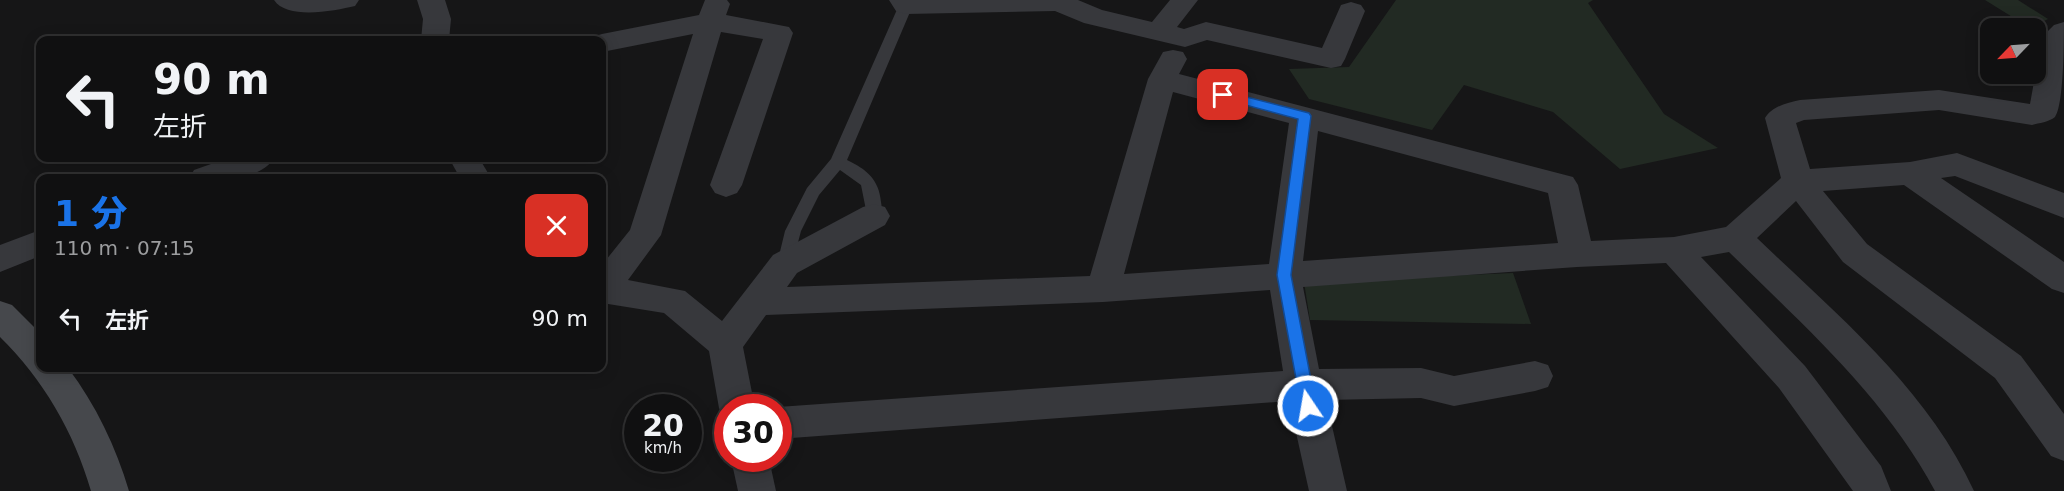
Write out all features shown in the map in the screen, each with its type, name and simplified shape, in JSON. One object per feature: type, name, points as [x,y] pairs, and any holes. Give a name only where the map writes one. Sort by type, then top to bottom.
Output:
[{"type":"street","points":[[288,0],[295,3],[345,0]]},
{"type":"street","points":[[431,0],[437,19],[435,36]]},
{"type":"street","points":[[1103,289],[1162,79],[1172,35],[1184,0]]},
{"type":"street","points":[[904,2],[946,5],[990,1],[1059,2],[1094,17],[1172,35],[1206,32],[1331,59],[1351,11]]},
{"type":"street","points":[[606,42],[715,11],[779,33],[726,185]]},
{"type":"street","points":[[606,284],[645,235],[715,11]]},
{"type":"street","points":[[2064,31],[2056,37],[2054,111],[2032,115],[1939,100],[1800,110],[1780,118],[1798,181],[1855,253],[2008,367],[2064,444]]},
{"type":"street","points":[[1162,79],[1562,185],[1576,254]]},
{"type":"street","points":[[1305,116],[1284,275],[1304,385],[1328,491]]},
{"type":"street","points":[[216,174],[248,162]]},
{"type":"street","points":[[757,302],[1103,289],[1576,254],[1674,250],[1736,238],[1798,181],[1910,172],[1957,164],[2064,206]]},
{"type":"street","points":[[1910,172],[2064,280]]},
{"type":"street","points":[[725,344],[785,264],[874,216]]},
{"type":"street","points":[[1736,238],[1886,388],[1943,464],[1955,491]]},
{"type":"street","points":[[0,259],[36,245]]},
{"type":"street","points":[[1674,250],[1792,376],[1867,478],[1872,491]]},
{"type":"street","points":[[606,290],[674,301],[725,344],[734,394]]},
{"type":"street","points":[[0,315],[36,353]]},
{"type":"street","points":[[51,372],[82,416],[110,491]]},
{"type":"street","points":[[792,422],[1304,385],[1420,383],[1454,391],[1535,376]]},
{"type":"street","points":[[753,472],[757,491]]},
{"type":"lane","points":[[785,264],[793,231],[813,192],[838,162],[904,2]]},
{"type":"lane","points":[[838,162],[864,174],[873,193],[874,216]]},
{"type":"shaded area","points":[[1396,0],[1593,0],[1588,3],[1664,114],[1718,148],[1620,169],[1553,112],[1464,85],[1432,130],[1309,99],[1289,69],[1349,67]]},
{"type":"shaded area","points":[[1985,0],[2018,0],[2048,19],[2046,20],[2046,18],[2014,18]]},
{"type":"shaded area","points":[[1513,273],[1531,324],[1310,320],[1304,282]]},
{"type":"route","points":[[1223,95],[1305,116],[1284,275],[1308,406]]}]
